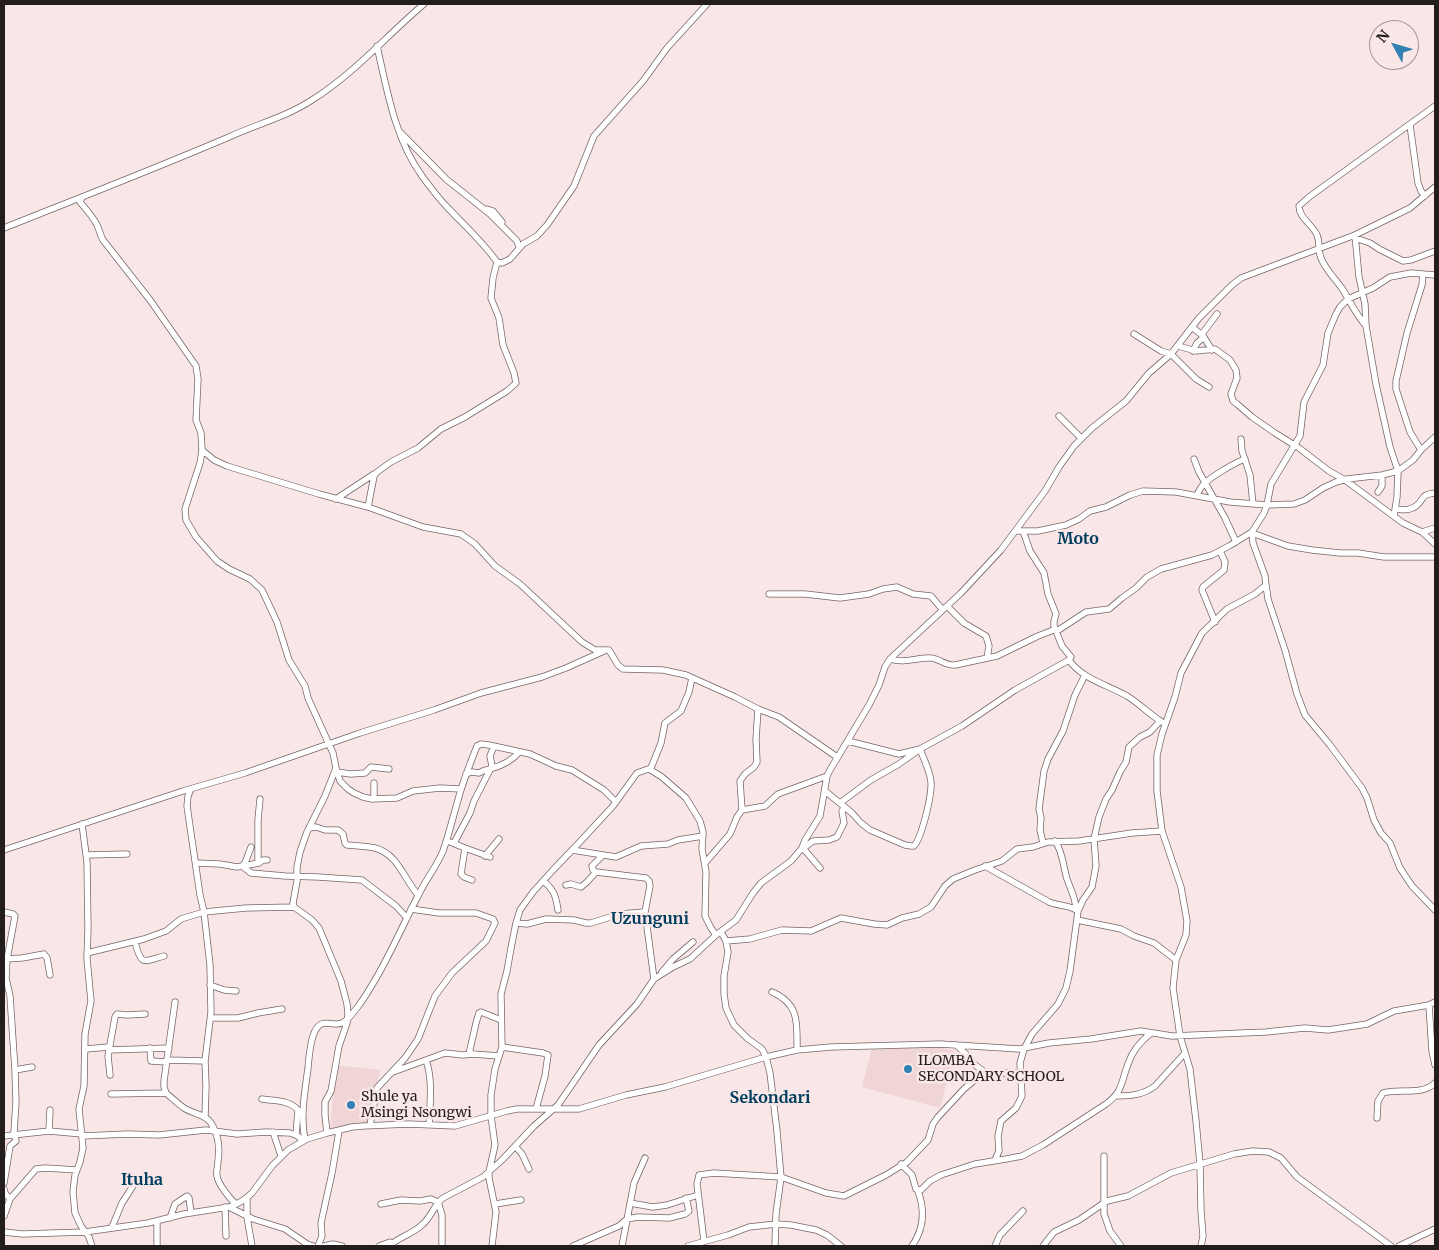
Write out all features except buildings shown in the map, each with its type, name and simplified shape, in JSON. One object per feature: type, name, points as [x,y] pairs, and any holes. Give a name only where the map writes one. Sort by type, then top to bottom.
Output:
[{"type":"street","points":[[4,228],[294,111],[328,89],[424,4]]},
{"type":"street","points":[[377,46],[398,130],[421,176],[447,207],[484,244],[497,262],[502,263],[510,259],[520,247],[537,236],[547,225],[574,186],[594,136],[643,81],[667,48],[707,4]]},
{"type":"street","points":[[1366,326],[1354,312],[1342,289],[1322,262],[1319,255],[1318,237],[1299,209],[1301,204],[1435,106]]},
{"type":"street","points":[[1410,125],[1418,183],[1425,196]]},
{"type":"street","points":[[398,130],[450,183],[485,209],[517,241],[520,247]]},
{"type":"street","points":[[802,849],[805,840],[820,816],[827,776],[876,693],[884,669],[890,659],[973,582],[1001,550],[1045,491],[1058,466],[1080,438],[1120,406],[1149,373],[1171,354],[1206,311],[1240,278],[1319,248],[1355,237],[1410,208],[1435,187]]},
{"type":"street","points":[[82,197],[80,202],[88,210],[103,240],[150,300],[196,366],[198,379],[196,420],[202,436],[202,450],[200,463],[185,509],[186,520],[197,540],[217,561],[250,579],[262,590],[277,622],[289,660],[305,686],[308,698],[333,753],[340,781],[348,789],[363,797],[374,799],[398,798],[412,791],[461,789]]},
{"type":"street","points":[[1355,237],[1403,261],[1435,251]]},
{"type":"street","points":[[1355,237],[1365,304],[1366,326],[1386,429],[1398,471],[1395,513]]},
{"type":"street","points":[[336,499],[391,462],[418,448],[441,429],[507,392],[516,383],[503,345],[499,318],[491,298],[497,262]]},
{"type":"street","points":[[890,659],[902,661],[934,658],[951,665],[997,656],[1038,636],[1056,630],[1086,612],[1109,609],[1147,577],[1161,569],[1220,551],[1252,532],[1264,513],[1271,484],[1300,436],[1304,402],[1318,377],[1324,360],[1328,333],[1338,311],[1348,300],[1393,276],[1411,273],[1435,275]]},
{"type":"street","points":[[1421,450],[1410,432],[1396,389],[1396,381],[1407,333],[1422,285],[1423,274]]},
{"type":"street","points":[[1193,351],[1217,314]]},
{"type":"street","points":[[1192,327],[1203,335],[1212,350]]},
{"type":"street","points":[[1134,334],[1161,351],[1171,354],[1196,379],[1209,387]]},
{"type":"street","points":[[1178,346],[1200,352],[1217,350],[1228,358],[1236,370],[1237,378],[1231,394],[1234,401],[1258,422],[1329,471],[1395,513],[1403,522],[1422,532],[1435,544]]},
{"type":"street","points":[[1059,416],[1080,438]]},
{"type":"street","points":[[1016,531],[1038,531],[1066,525],[1090,511],[1110,506],[1137,493],[1165,491],[1196,495],[1215,500],[1253,504],[1294,504],[1305,500],[1327,486],[1345,480],[1398,471],[1413,460],[1435,437]]},
{"type":"street","points":[[1242,439],[1242,448],[1250,475],[1253,504]]},
{"type":"street","points":[[202,450],[214,460],[224,464],[368,507],[423,527],[456,533],[465,537],[475,544],[494,566],[520,584],[582,642],[595,650],[608,649]]},
{"type":"street","points":[[1194,459],[1236,542]]},
{"type":"street","points":[[1196,495],[1205,483],[1235,463],[1245,459]]},
{"type":"street","points":[[368,507],[375,473]]},
{"type":"street","points":[[1378,492],[1382,486],[1382,475]]},
{"type":"street","points":[[1395,513],[1415,507],[1425,495],[1435,493]]},
{"type":"street","points":[[1422,532],[1435,528]]},
{"type":"street","points":[[1023,531],[1030,551],[1044,573],[1048,594],[1056,614],[1053,624],[1062,646],[1071,657],[1069,660],[1074,668],[1126,696],[1163,722]]},
{"type":"street","points":[[1252,532],[1288,546],[1340,554],[1358,553],[1384,558],[1435,558]]},
{"type":"street","points":[[1252,532],[1253,544],[1265,576],[1268,600],[1305,716],[1330,744],[1362,788],[1374,820],[1381,833],[1390,843],[1400,868],[1412,886],[1435,910]]},
{"type":"street","points":[[1215,622],[1202,590],[1203,587],[1224,570],[1226,562],[1220,551]]},
{"type":"street","points":[[1201,1246],[1203,1236],[1200,1164],[1190,1069],[1180,1036],[1172,988],[1176,960],[1186,935],[1187,921],[1181,888],[1162,831],[1156,768],[1157,750],[1163,722],[1185,665],[1202,633],[1227,609],[1255,594],[1266,585]]},
{"type":"street","points":[[769,594],[805,594],[840,598],[869,594],[897,587],[913,594],[931,596],[964,623],[986,636],[989,646],[987,658]]},
{"type":"street","points":[[4,850],[481,693],[542,677],[608,649]]},
{"type":"street","points":[[608,649],[623,669],[680,673],[779,717],[838,757]]},
{"type":"street","points":[[657,977],[690,959],[738,917],[761,883],[791,861],[802,849],[813,841],[829,840],[837,837],[844,823],[842,805],[871,780],[920,749],[962,726],[1015,690],[1069,660]]},
{"type":"street","points":[[1042,843],[1039,809],[1044,771],[1048,759],[1063,731],[1075,695],[1085,675]]},
{"type":"street","points":[[492,1246],[496,1215],[489,1172],[495,1145],[491,1116],[493,1076],[502,1047],[501,994],[520,910],[543,881],[616,802],[637,773],[652,766],[660,746],[665,723],[680,711],[692,678]]},
{"type":"street","points":[[705,863],[730,834],[742,810],[740,781],[757,762],[758,709]]},
{"type":"street","points":[[1077,910],[1092,887],[1096,861],[1094,839],[1099,817],[1106,799],[1126,762],[1129,747],[1136,739],[1150,732],[1163,722]]},
{"type":"street","points":[[848,740],[896,754],[920,749]]},
{"type":"street","points":[[304,1140],[302,1125],[304,1092],[314,1032],[316,1028],[327,1022],[340,1024],[348,1018],[372,985],[418,895],[435,867],[446,840],[466,774],[478,745],[485,744],[530,754],[558,767],[575,771],[604,790],[616,802]]},
{"type":"street","points":[[454,843],[470,814],[474,801],[491,768],[490,756],[494,746]]},
{"type":"street","points":[[825,791],[870,830],[905,845],[914,846],[922,828],[931,787],[929,772],[920,749]]},
{"type":"street","points":[[466,774],[472,772],[480,773],[484,769],[512,760],[519,752]]},
{"type":"street","points":[[336,770],[357,774],[366,772],[370,767],[389,769]]},
{"type":"street","points":[[649,769],[662,777],[686,798],[700,821],[706,872],[705,916],[707,922],[726,941],[728,952],[724,976],[726,1008],[734,1025],[762,1049],[766,1056],[771,1081],[781,1177],[775,1246]]},
{"type":"street","points":[[294,908],[292,903],[298,877],[298,860],[309,828],[336,770]]},
{"type":"street","points":[[742,810],[765,806],[778,794],[827,776]]},
{"type":"street","points":[[374,783],[374,799]]},
{"type":"street","points":[[191,789],[187,806],[204,912],[210,965],[211,1018],[204,1061],[206,1077],[205,1117]]},
{"type":"street","points":[[258,863],[260,799]]},
{"type":"street","points":[[82,824],[86,855],[87,953],[91,1001],[86,1030],[83,1091],[79,1109],[83,1148],[74,1181],[73,1202],[78,1220],[89,1237],[92,1246]]},
{"type":"street","points":[[309,828],[338,830],[343,834],[347,845],[376,848],[385,852],[397,863],[406,880],[418,895]]},
{"type":"street","points":[[726,941],[750,940],[782,930],[811,931],[841,918],[886,925],[927,910],[948,882],[958,876],[1002,861],[1017,849],[1055,841],[1079,841],[1132,833],[1162,831]]},
{"type":"street","points":[[572,850],[616,857],[641,846],[668,844],[678,840],[703,836]]},
{"type":"street","points":[[446,840],[487,856],[499,839]]},
{"type":"street","points":[[995,1160],[999,1151],[998,1136],[1001,1121],[1019,1104],[1022,1096],[1020,1073],[1024,1049],[1032,1034],[1058,1004],[1066,988],[1072,962],[1077,910],[1060,850],[1055,841]]},
{"type":"street","points":[[243,866],[251,847]]},
{"type":"street","points":[[465,848],[461,874],[472,880]]},
{"type":"street","points":[[802,849],[820,868]]},
{"type":"street","points":[[86,855],[127,854]]},
{"type":"street","points":[[603,855],[592,866],[596,872],[648,880],[650,886],[645,912],[657,977]]},
{"type":"street","points":[[196,863],[237,867],[267,860]]},
{"type":"street","points":[[243,866],[251,873],[362,880],[396,906],[407,918]]},
{"type":"street","points":[[985,866],[1049,902],[1077,910]]},
{"type":"street","points":[[566,885],[571,884],[581,887],[596,872]]},
{"type":"street","points":[[543,881],[550,886],[555,895],[558,910]]},
{"type":"street","points":[[87,953],[135,942],[164,932],[181,919],[204,912],[246,908],[294,908],[312,920],[319,928],[341,981],[347,1004],[348,1018],[339,1046],[331,1092],[325,1102],[324,1116],[328,1133]]},
{"type":"street","points":[[370,1125],[377,1088],[405,1058],[418,1039],[434,996],[452,973],[486,941],[495,923],[493,919],[476,913],[439,913],[411,909]]},
{"type":"street","points":[[4,912],[15,916],[6,959],[6,978],[10,996],[16,1102],[14,1135],[16,1141],[10,1146],[4,1183]]},
{"type":"street","points":[[516,923],[527,924],[546,919],[591,923],[620,914],[645,912]]},
{"type":"street","points":[[1077,920],[1121,929],[1154,944],[1176,960]]},
{"type":"street","points":[[135,942],[139,958],[143,961],[164,956]]},
{"type":"street","points":[[379,1246],[413,1232],[428,1220],[438,1202],[489,1172],[534,1126],[554,1110],[599,1045],[637,1004],[673,959],[693,942]]},
{"type":"street","points":[[6,959],[44,954],[47,958],[50,975]]},
{"type":"street","points":[[210,985],[227,991],[236,991]]},
{"type":"street","points":[[772,992],[788,1001],[795,1015],[797,1050]]},
{"type":"street","points":[[175,1002],[164,1087],[166,1093],[186,1109],[205,1117],[209,1121],[215,1131],[219,1152],[217,1177],[226,1193],[236,1204]]},
{"type":"street","points":[[4,1232],[22,1234],[86,1232],[157,1221],[227,1207],[247,1198],[281,1156],[295,1144],[328,1133],[370,1125],[455,1126],[517,1109],[568,1110],[587,1108],[665,1087],[766,1056],[797,1050],[919,1045],[1024,1049],[1049,1043],[1084,1040],[1141,1031],[1180,1036],[1306,1028],[1328,1030],[1367,1024],[1402,1008],[1432,1003],[1432,1051],[1435,1065]]},
{"type":"street","points":[[211,1018],[238,1018],[282,1009]]},
{"type":"street","points":[[469,1054],[479,1013],[481,1012],[501,1020]]},
{"type":"street","points":[[110,1075],[109,1049],[116,1015],[145,1014]]},
{"type":"street","points":[[918,1190],[921,1190],[930,1181],[941,1175],[975,1164],[1012,1158],[1031,1151],[1106,1104],[1116,1096],[1122,1086],[1128,1064],[1134,1052],[1151,1033]]},
{"type":"street","points":[[956,1045],[967,1054],[971,1062],[992,1076],[1000,1073],[1020,1073]]},
{"type":"street","points":[[502,1047],[548,1055],[545,1076],[536,1109]]},
{"type":"street","points":[[150,1048],[151,1061],[204,1061]]},
{"type":"street","points":[[86,1049],[169,1048]]},
{"type":"street","points":[[392,1072],[445,1053],[499,1056]]},
{"type":"street","points":[[1116,1096],[1135,1095],[1149,1090],[1185,1053]]},
{"type":"street","points":[[426,1060],[430,1073],[429,1125]]},
{"type":"street","points":[[15,1070],[32,1067]]},
{"type":"street","points":[[704,1241],[698,1195],[699,1175],[714,1173],[781,1177],[826,1193],[844,1196],[894,1171],[907,1162],[924,1145],[930,1135],[933,1124],[950,1104],[984,1072]]},
{"type":"street","points":[[1378,1118],[1378,1101],[1383,1094],[1432,1087],[1435,1083]]},
{"type":"street","points":[[111,1094],[166,1093]]},
{"type":"street","points":[[262,1099],[291,1104],[298,1110],[296,1135]]},
{"type":"street","points":[[50,1110],[50,1131]]},
{"type":"street","points":[[339,1130],[321,1224],[327,1246],[335,1244],[342,1246]]},
{"type":"street","points":[[4,1136],[50,1131],[82,1135],[159,1135],[215,1131],[237,1134],[290,1133],[304,1140]]},
{"type":"street","points":[[273,1132],[281,1156]]},
{"type":"street","points":[[515,1146],[522,1154],[529,1168]]},
{"type":"street","points":[[1043,1246],[1054,1232],[1079,1220],[1112,1199],[1128,1196],[1164,1176],[1234,1154],[1253,1151],[1269,1152],[1281,1158],[1297,1177],[1391,1246]]},
{"type":"street","points":[[1104,1156],[1104,1214],[1110,1231],[1121,1246]]},
{"type":"street","points":[[622,1246],[634,1183],[645,1158]]},
{"type":"street","points":[[902,1164],[912,1175],[922,1202],[923,1222],[912,1246]]},
{"type":"street","points":[[4,1216],[10,1199],[36,1169],[77,1170]]},
{"type":"street","points":[[112,1227],[122,1203],[138,1178]]},
{"type":"street","points":[[4,1189],[10,1199]]},
{"type":"street","points":[[630,1202],[641,1206],[653,1207],[667,1205],[698,1195]]},
{"type":"street","points":[[170,1218],[175,1204],[187,1196],[191,1213]]},
{"type":"street","points":[[247,1198],[247,1217],[252,1246]]},
{"type":"street","points":[[573,1246],[619,1226],[627,1218],[665,1218],[685,1214],[689,1210],[686,1198]]},
{"type":"street","points":[[381,1204],[405,1200],[430,1199],[438,1202]]},
{"type":"street","points":[[495,1204],[521,1200]]},
{"type":"street","points":[[438,1202],[442,1215],[442,1246]]},
{"type":"street","points":[[227,1207],[247,1217],[285,1229],[313,1246]]},
{"type":"street","points":[[226,1236],[227,1207]]},
{"type":"street","points":[[995,1246],[1000,1235],[1023,1211]]},
{"type":"street","points":[[157,1221],[157,1246]]},
{"type":"street","points":[[688,1246],[749,1227],[776,1224],[816,1230],[827,1235],[842,1246]]},
{"type":"street","points":[[1399,1246],[1435,1229]]},
{"type":"street","points":[[318,1246],[322,1233]]},
{"type":"street","points":[[388,1246],[395,1240]]},
{"type":"shaded area","name":"ILOMBA SECONDARY SCHOOL","points":[[931,1045],[955,1051],[940,1108],[862,1087],[872,1048]]},
{"type":"shaded area","points":[[336,1065],[380,1070],[371,1122],[330,1129]]},
{"type":"place","name":"ILOMBA SECONDARY SCHOOL","points":[[908,1069]]},
{"type":"place","name":"Shule ya Msingi Nsongwi","points":[[351,1105]]},
{"type":"district","name":"Moto","points":[[1078,539]]},
{"type":"district","name":"Uzunguni","points":[[650,919]]},
{"type":"district","name":"Sekondari","points":[[770,1098]]},
{"type":"district","name":"Ituha","points":[[142,1180]]}]
